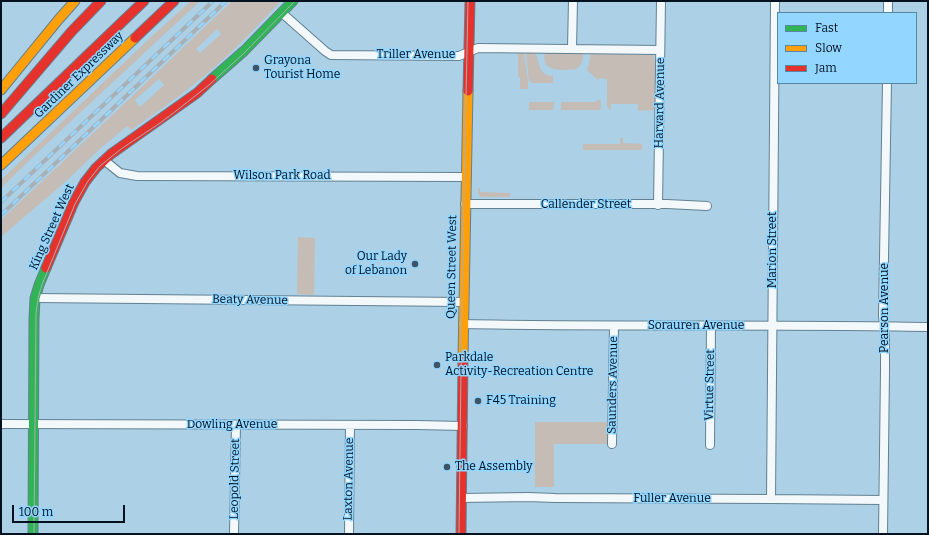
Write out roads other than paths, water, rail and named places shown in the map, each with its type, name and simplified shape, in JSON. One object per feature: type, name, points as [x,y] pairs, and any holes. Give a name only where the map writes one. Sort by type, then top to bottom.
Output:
[{"type":"main road","points":[[1,90],[75,1]]},
{"type":"main road","points":[[1,114],[72,31],[100,1]]},
{"type":"main road","name":"Gardiner Expressway","points":[[1,138],[144,1]]},
{"type":"main road","name":"Gardiner Expressway","points":[[1,166],[174,1]]},
{"type":"main road","name":"King Street West","points":[[33,534],[34,319],[36,298],[74,202],[85,182],[104,160],[197,93],[244,51],[293,1]]},
{"type":"main road","name":"Queen Street West","points":[[461,534],[463,324],[470,1]]},
{"type":"street","points":[[572,48],[573,1]]},
{"type":"street","name":"Harvard Avenue","points":[[658,204],[661,1]]},
{"type":"street","name":"Marion Street","points":[[771,499],[775,1]]},
{"type":"street","points":[[888,1],[888,12]]},
{"type":"street","name":"Triller Avenue","points":[[282,13],[331,55],[459,56],[478,48],[660,50]]},
{"type":"street","name":"Pearson Avenue","points":[[883,534],[885,334],[883,316],[887,84]]},
{"type":"street","name":"Wilson Park Road","points":[[104,160],[121,174],[136,176],[466,177]]},
{"type":"street","name":"Callender Street","points":[[466,204],[658,204],[707,206]]},
{"type":"street","name":"Beaty Avenue","points":[[36,298],[464,302]]},
{"type":"street","name":"Sorauren Avenue","points":[[463,324],[928,327]]},
{"type":"street","name":"Saunders Avenue","points":[[612,444],[614,326]]},
{"type":"street","name":"Virtue Street","points":[[710,445],[711,326]]},
{"type":"street","name":"Dowling Avenue","points":[[1,424],[463,426]]},
{"type":"street","name":"Leopold Street","points":[[234,534],[236,424]]},
{"type":"street","name":"Laxton Avenue","points":[[348,534],[350,425]]},
{"type":"street","name":"Fuller Avenue","points":[[461,498],[528,497],[883,500]]},
{"type":"tram line","points":[[34,534],[36,310],[38,297],[42,286],[75,204],[88,181],[100,166],[121,149],[160,123],[209,85],[242,55],[295,1]]},
{"type":"tram line","points":[[459,534],[468,1]]},
{"type":"railway","points":[[1,202],[213,1]]},
{"type":"railway","points":[[1,215],[226,1]]},
{"type":"place","name":"Grayona Tourist Home","points":[[256,68]]},
{"type":"place","name":"Our Lady of Lebanon","points":[[415,264]]},
{"type":"place","name":"Parkdale Activity-Recreation Centre","points":[[437,365]]},
{"type":"place","name":"F45 Training","points":[[478,401]]},
{"type":"place","name":"The Assembly","points":[[447,467]]}]
